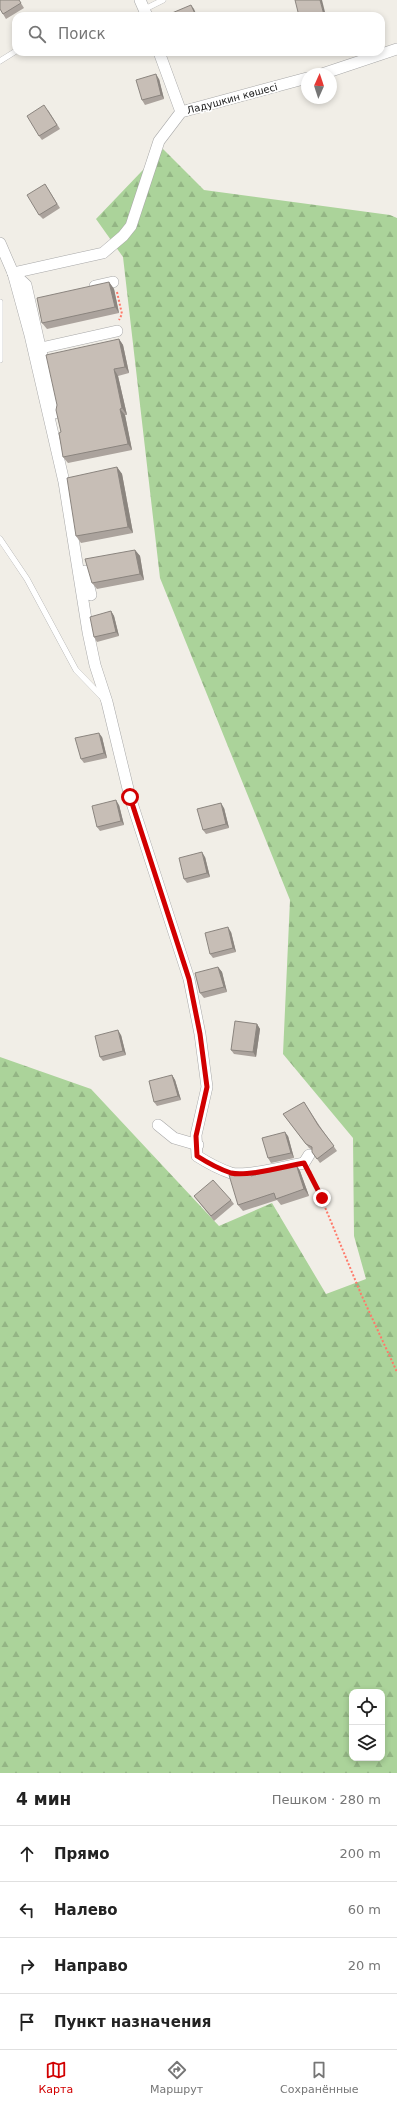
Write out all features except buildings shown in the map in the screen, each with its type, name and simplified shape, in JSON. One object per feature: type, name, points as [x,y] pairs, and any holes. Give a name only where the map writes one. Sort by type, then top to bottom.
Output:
[{"type":"street","points":[[385,53],[397,49]]},
{"type":"street","points":[[160,56],[181,112]]},
{"type":"street","points":[[337,69],[376,56]]},
{"type":"street","name":"Ладушкин көшесі","points":[[13,273],[103,253],[123,236],[135,216],[159,141],[181,112],[301,80]]},
{"type":"street","points":[[0,243],[13,273],[30,335],[64,482],[88,632],[130,797],[189,979],[200,1034],[207,1087],[196,1136],[198,1145],[197,1156],[212,1165],[232,1173],[254,1172],[307,1159]]},
{"type":"street","points":[[13,273],[26,285],[34,300],[41,348],[67,472],[79,546],[91,595]]},
{"type":"street","points":[[83,289],[113,282]]},
{"type":"street","points":[[41,348],[117,331]]},
{"type":"street","points":[[158,1125],[174,1138],[198,1145]]},
{"type":"lane","points":[[144,8],[162,0]]},
{"type":"lane","points":[[0,61],[12,54]]},
{"type":"lane","points":[[0,302],[0,360]]},
{"type":"lane","points":[[0,539],[28,579],[76,670],[107,702]]},
{"type":"path","points":[[113,282],[116,286],[122,314],[117,331]]},
{"type":"path","points":[[307,1159],[339,1244],[397,1372]]},
{"type":"green space","points":[[163,149],[204,190],[390,215],[397,218],[397,1773],[0,1773],[0,1057],[91,1089],[219,1226],[272,1203],[326,1294],[366,1279],[354,1236],[353,1138],[283,1054],[290,900],[160,578],[123,257],[96,219]]},
{"type":"route","points":[[130,797],[189,979],[200,1034],[207,1087],[196,1136],[198,1145],[197,1156],[212,1165],[232,1173],[254,1172],[304,1163],[310,1170],[322,1198]]}]
